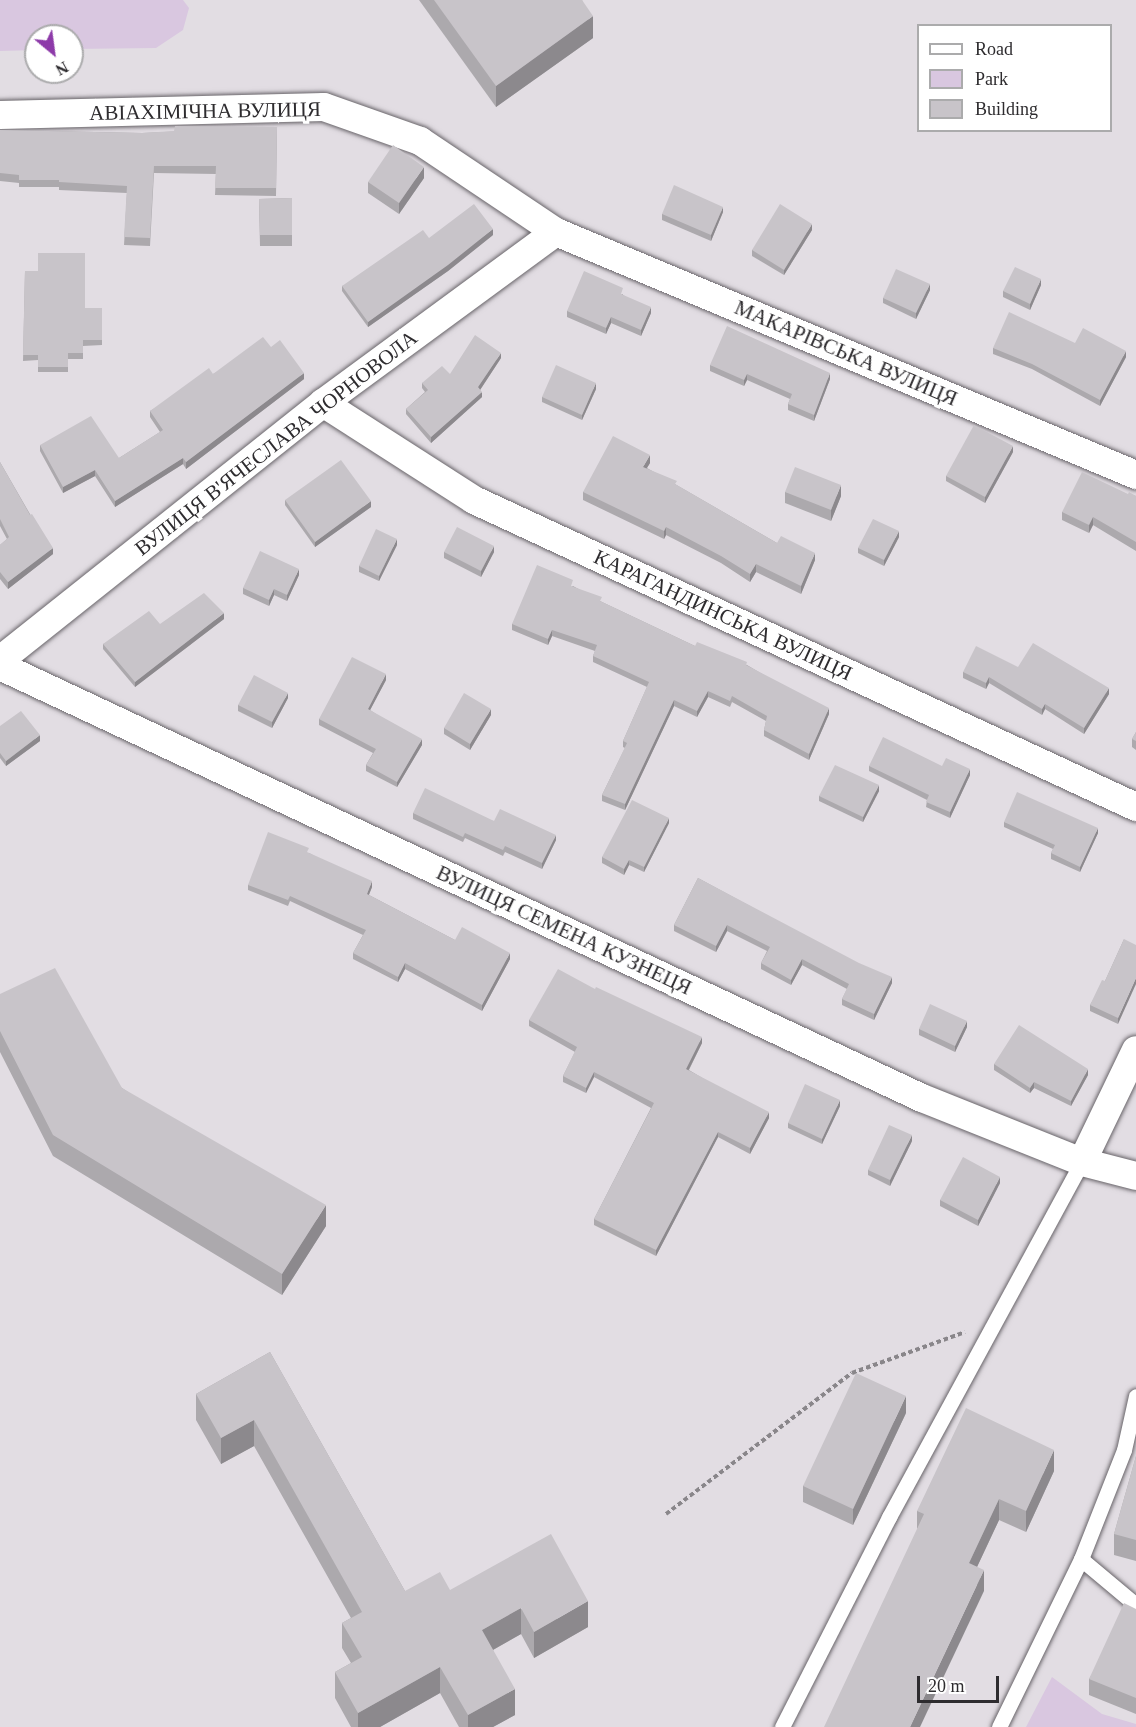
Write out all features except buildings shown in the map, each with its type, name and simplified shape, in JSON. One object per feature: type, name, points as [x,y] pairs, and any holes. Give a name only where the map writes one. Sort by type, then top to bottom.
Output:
[{"type":"street","name":"АВІАХІМІЧНА ВУЛИЦЯ","points":[[0,116],[324,107],[420,141],[556,232]]},
{"type":"street","name":"ВУЛИЦЯ В'ЯЧЕСЛАВА ЧОРНОВОЛА","points":[[0,660],[322,403],[556,232]]},
{"type":"street","name":"МАКАРІВСЬКА ВУЛИЦЯ","points":[[556,232],[1136,475]]},
{"type":"street","name":"КАРАГАНДИНСЬКА ВУЛИЦЯ","points":[[322,403],[474,500],[1136,807]]},
{"type":"street","name":"ВУЛИЦЯ СЕМЕНА КУЗНЕЦЯ","points":[[0,666],[922,1098],[1082,1162],[1136,1176]]},
{"type":"street","points":[[1082,1162],[1136,1050]]},
{"type":"lane","points":[[782,1727],[889,1517],[1082,1162]]},
{"type":"lane","points":[[999,1727],[1081,1559],[1124,1450],[1136,1396]]},
{"type":"lane","points":[[1081,1559],[1136,1605]]},
{"type":"path","points":[[666,1514],[852,1373],[995,1321]]},
{"type":"green space","points":[[0,0],[183,0],[189,8],[183,30],[156,48],[84,49],[84,24],[24,24],[24,50],[0,51]]},
{"type":"green space","points":[[1052,1677],[1102,1714],[1136,1724],[1136,1727],[1026,1727]]}]
